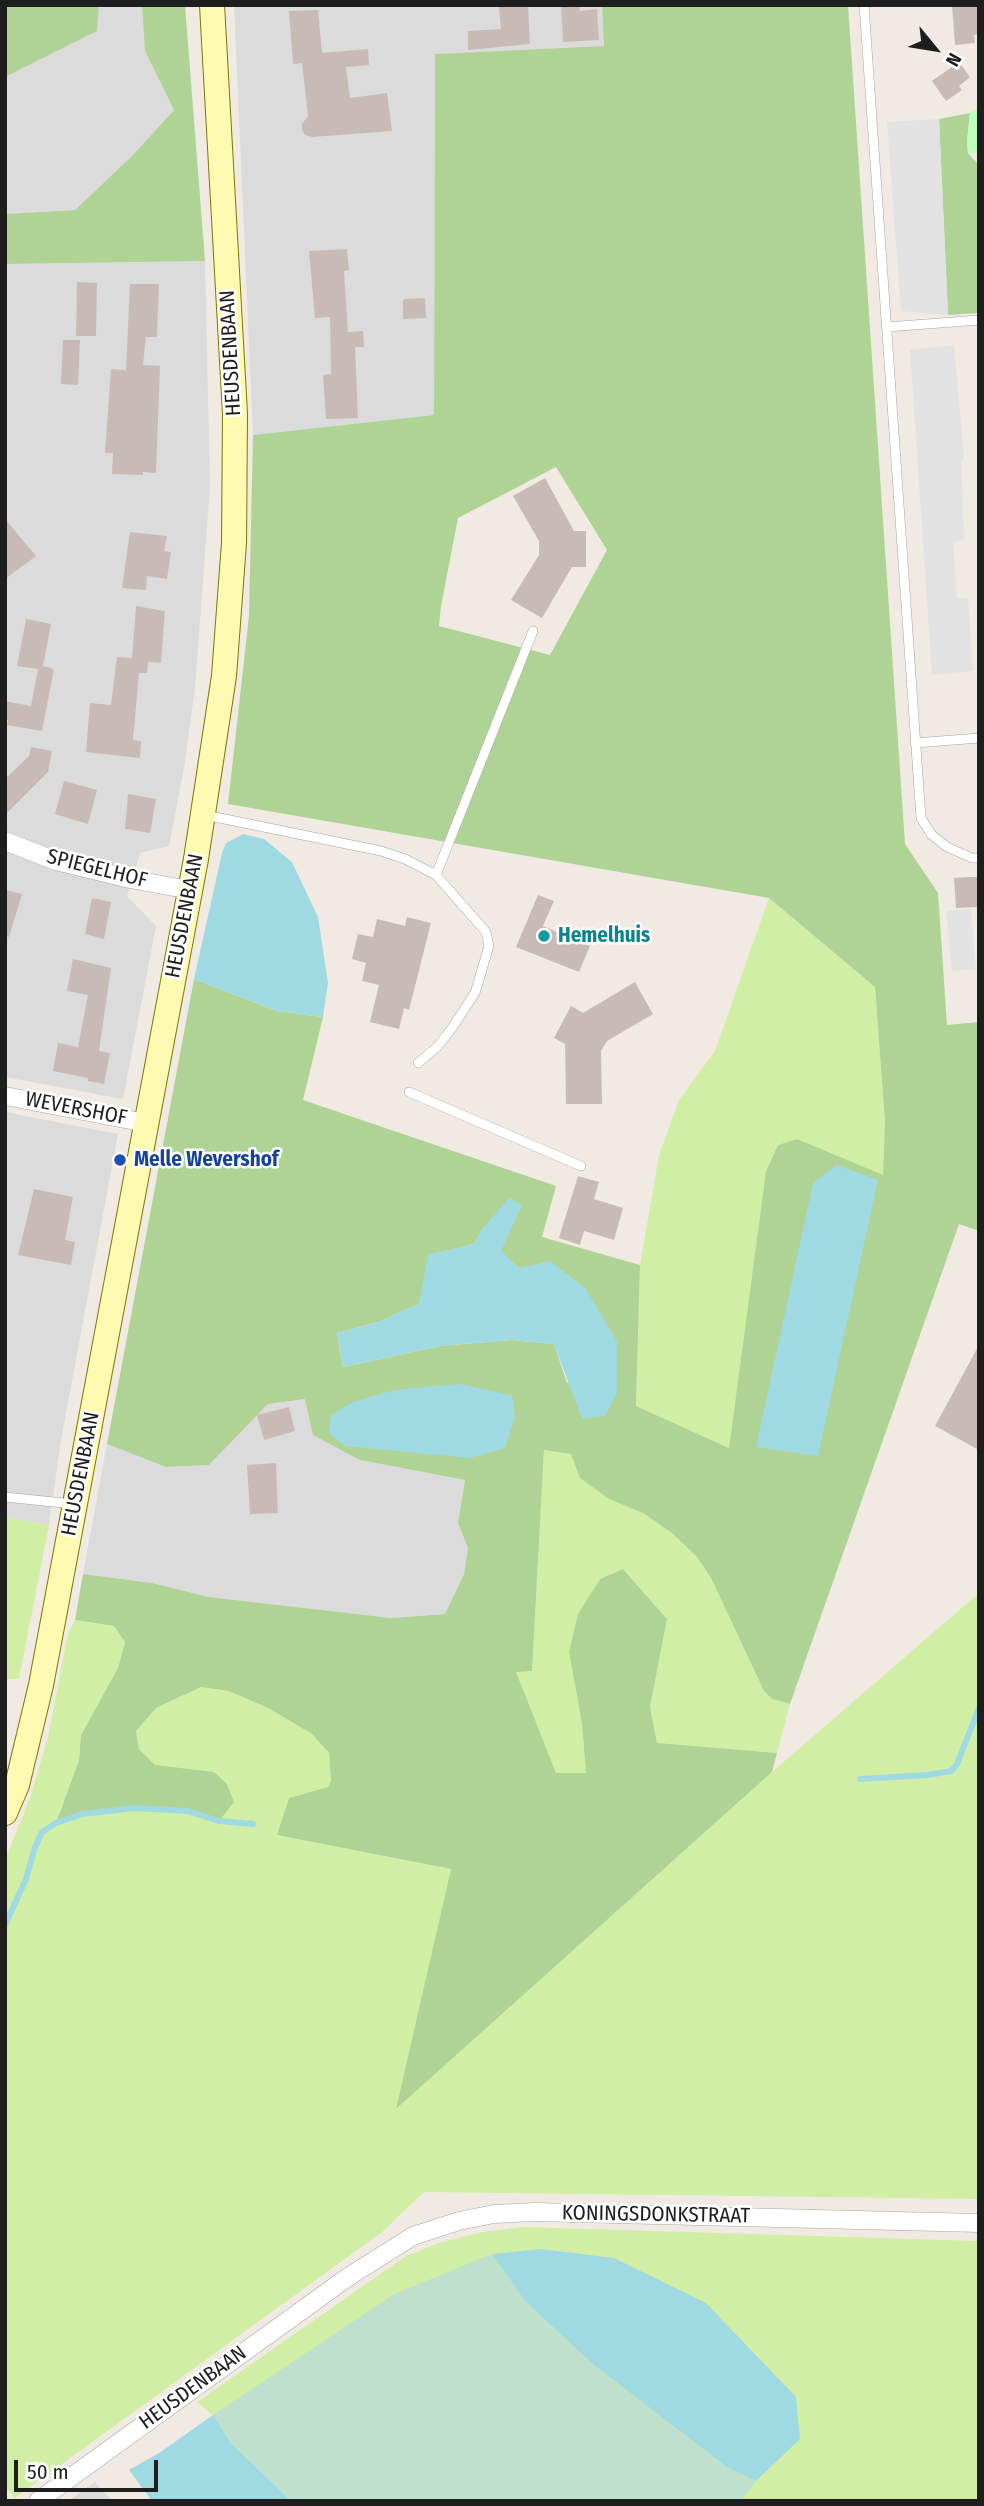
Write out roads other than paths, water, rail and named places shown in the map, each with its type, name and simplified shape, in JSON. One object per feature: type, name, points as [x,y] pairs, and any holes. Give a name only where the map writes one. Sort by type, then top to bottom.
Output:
[{"type":"main road","name":"HEUSDENBAAN","points":[[5,1813],[17,1785],[32,1731],[76,1505],[204,815],[224,676],[234,530],[235,414],[212,5]]},
{"type":"street","name":"SPIEGELHOF","points":[[5,841],[56,861],[190,890]]},
{"type":"street","name":"WEVERSHOF","points":[[5,1096],[146,1123]]},
{"type":"street","name":"KONINGSDONKSTRAAT","points":[[348,2277],[413,2236],[459,2221],[494,2214],[535,2212],[979,2223]]},
{"type":"street","name":"HEUSDENBAAN","points":[[38,2501],[348,2277]]},
{"type":"lane","points":[[864,5],[921,818],[931,834],[947,846],[972,858],[979,858]]},
{"type":"lane","points":[[887,327],[979,320]]},
{"type":"lane","points":[[436,875],[533,631]]},
{"type":"lane","points":[[915,743],[979,738]]},
{"type":"lane","points":[[204,815],[382,851],[405,859],[436,875],[486,932],[489,946],[475,993],[452,1028],[418,1063]]},
{"type":"lane","points":[[409,1092],[581,1166]]},
{"type":"lane","points":[[5,1497],[76,1505]]},
{"type":"water","points":[[243,834],[264,839],[292,862],[318,917],[328,983],[323,1017],[277,1011],[194,979],[222,853],[226,843]]},
{"type":"water","points":[[837,1165],[878,1180],[818,1456],[756,1447],[813,1183]]},
{"type":"water","points":[[509,1198],[522,1205],[501,1251],[519,1268],[550,1261],[585,1288],[617,1341],[617,1393],[605,1416],[582,1419],[554,1344],[512,1340],[440,1346],[343,1367],[337,1333],[378,1322],[419,1304],[428,1255],[474,1244],[484,1227]]},
{"type":"water","points":[[459,1384],[512,1395],[515,1417],[505,1448],[470,1458],[345,1446],[329,1433],[331,1415],[353,1402],[394,1390]]},
{"type":"water","points":[[541,2249],[614,2258],[706,2303],[796,2397],[800,2439],[756,2481],[727,2467],[594,2365],[525,2301],[492,2254]]},
{"type":"water","points":[[213,2415],[231,2443],[291,2501],[152,2501],[129,2470],[159,2453]]},
{"type":"waterway","points":[[860,1779],[951,1771],[957,1764],[979,1708]]},
{"type":"waterway","points":[[5,1925],[26,1879],[42,1832],[56,1823],[83,1814],[134,1808],[187,1811],[219,1821],[253,1824]]},
{"type":"place","name":"Hemelhuis","points":[[544,936]]},
{"type":"place","name":"Melle Wevershof","points":[[120,1160]]}]
